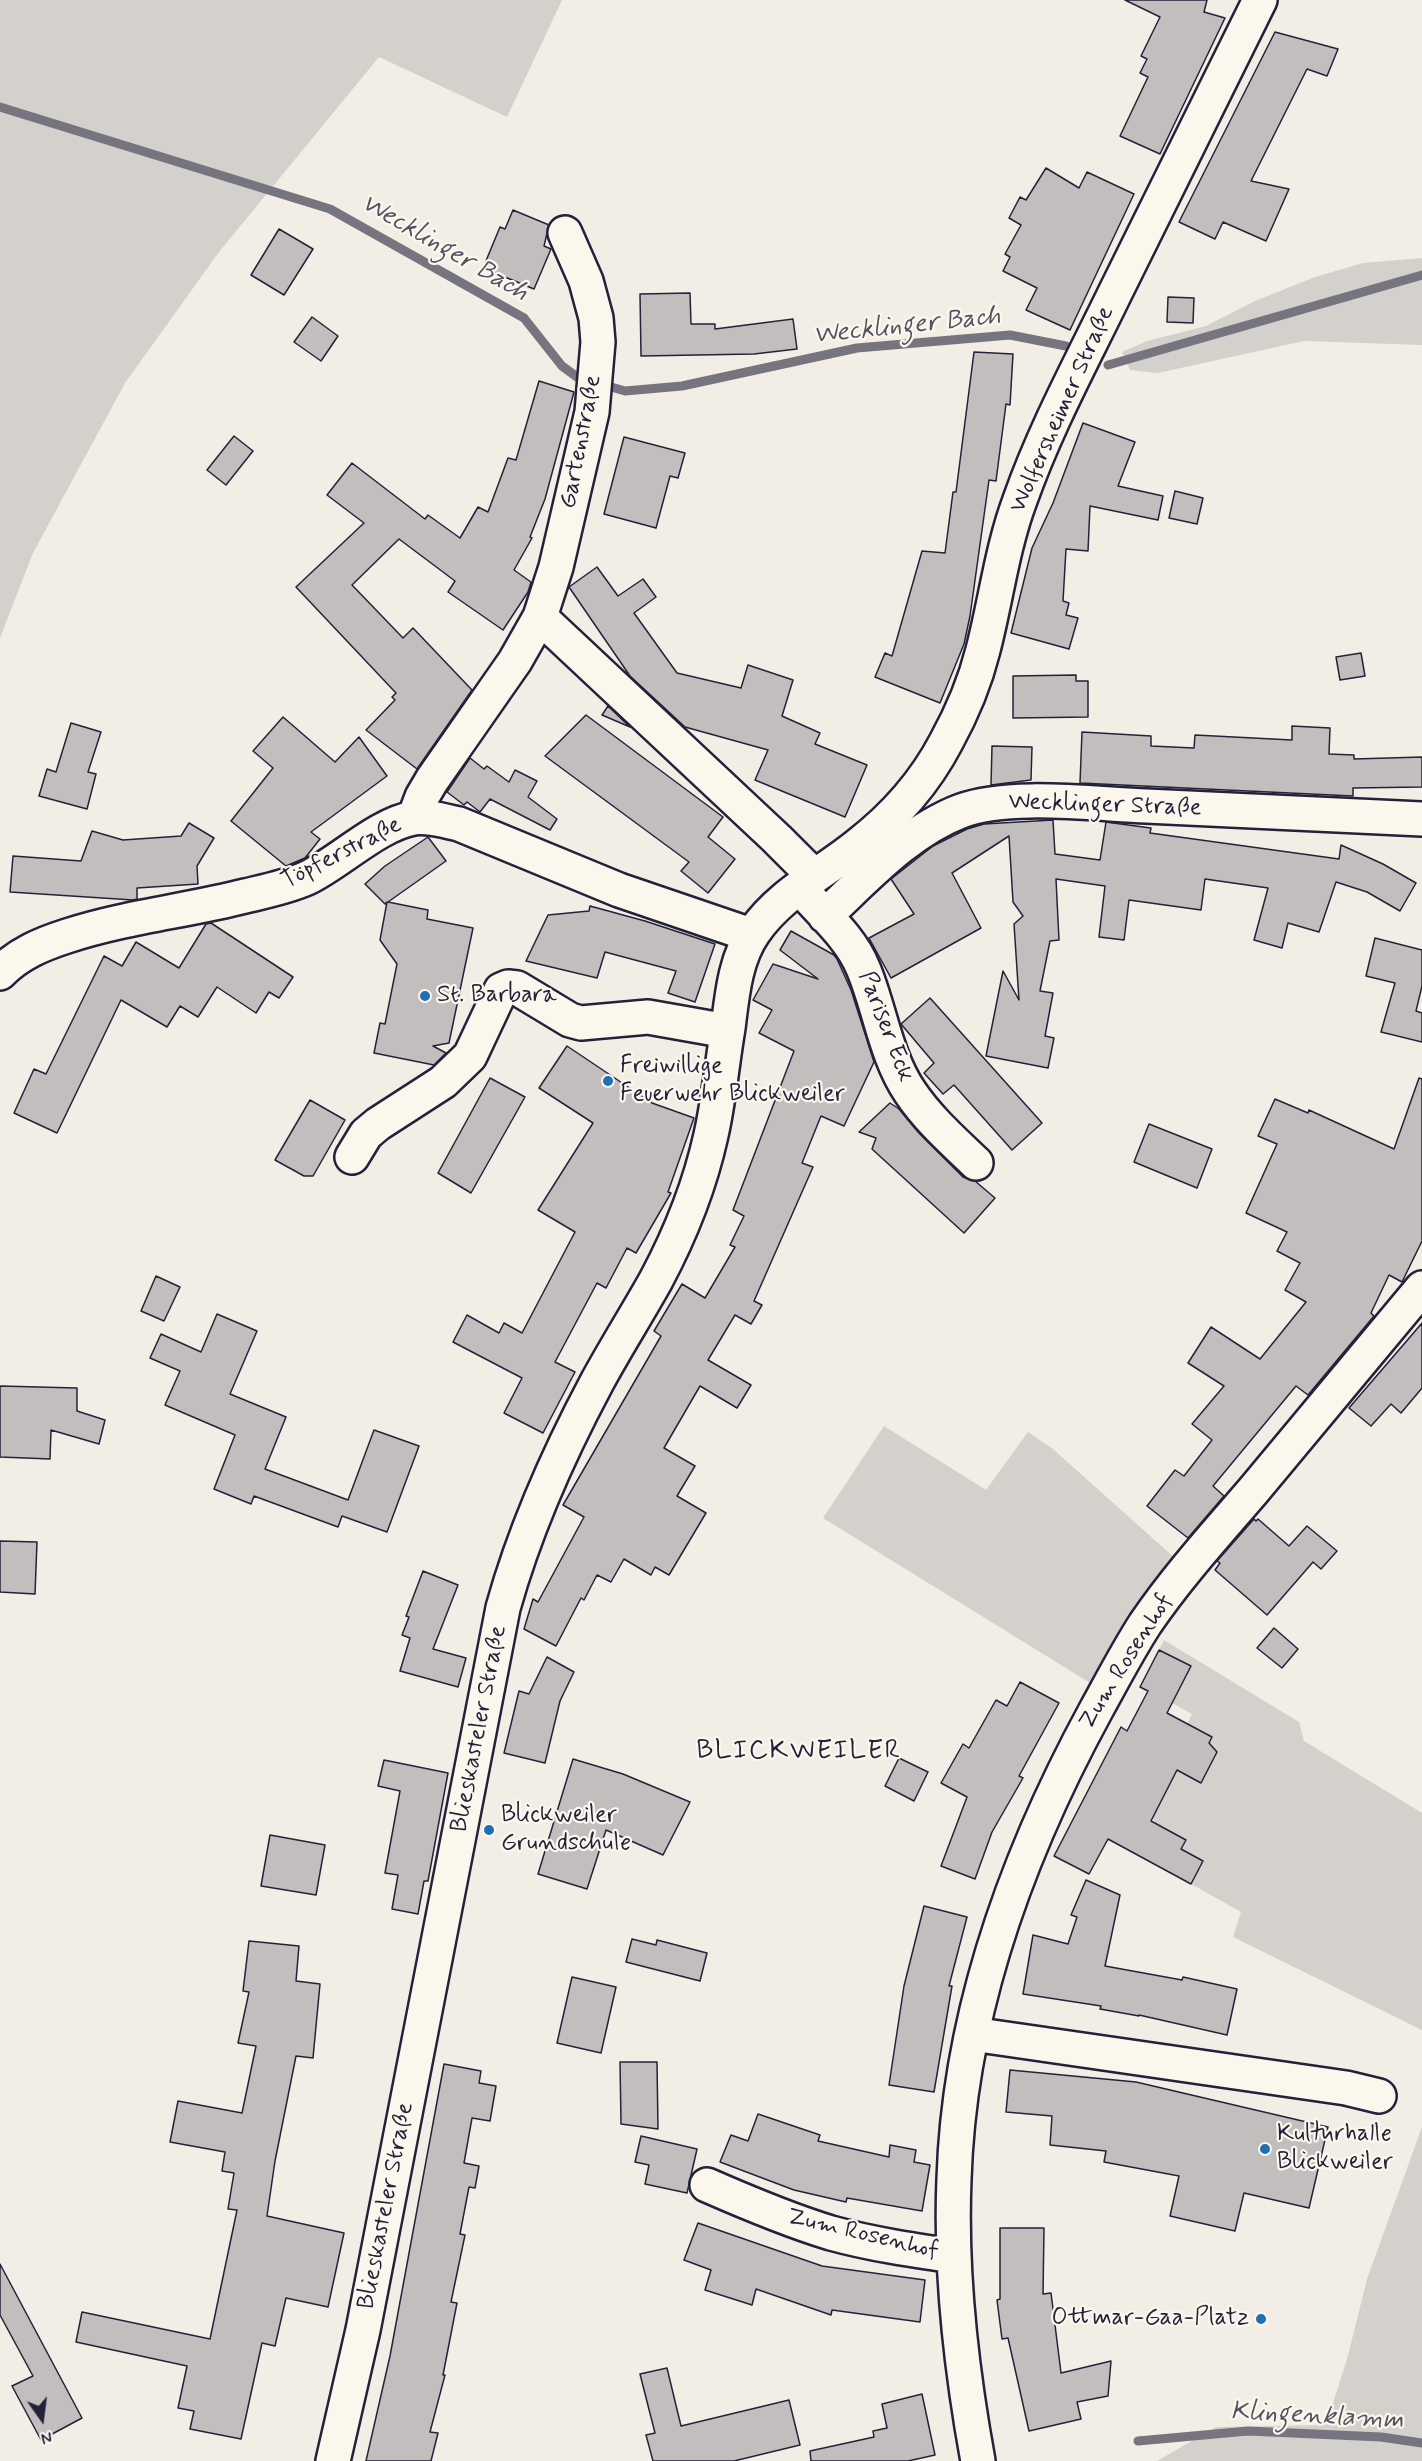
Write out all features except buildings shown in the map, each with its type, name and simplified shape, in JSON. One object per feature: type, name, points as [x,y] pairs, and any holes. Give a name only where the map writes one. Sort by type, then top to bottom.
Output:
[{"type":"street","name":"Wolfersheimer Straße","points":[[806,881],[858,845],[894,812],[924,778],[946,743],[969,694],[982,654],[1007,544],[1019,501],[1032,470],[1074,377],[1260,0]]},
{"type":"street","name":"Gartenstraße","points":[[414,818],[432,780],[515,662],[540,617],[556,567],[592,412],[597,370],[596,318],[586,282],[565,233]]},
{"type":"street","points":[[540,617],[769,831],[806,881]]},
{"type":"street","name":"Wecklinger Straße","points":[[825,916],[897,850],[933,825],[960,811],[982,805],[1065,802],[1422,819]]},
{"type":"street","name":"Töpferstraße","points":[[0,973],[8,964],[40,945],[103,924],[206,906],[277,888],[306,878],[382,831],[414,818],[436,819],[459,824],[619,890],[751,935]]},
{"type":"street","name":"Pariser Eck","points":[[806,881],[825,916],[843,934],[859,960],[889,1047],[909,1091],[928,1115],[976,1163]]},
{"type":"street","name":"Blieskasteler Straße","points":[[333,2461],[365,2319],[503,1608],[518,1555],[561,1451],[657,1278],[677,1237],[698,1183],[711,1134],[738,972],[751,935],[770,912],[806,881]]},
{"type":"street","points":[[351,1157],[366,1134],[443,1082],[470,1056],[501,990],[508,987],[517,988],[570,1020],[581,1023],[648,1017],[727,1031]]},
{"type":"street","name":"Zum Rosenhof","points":[[978,2461],[966,2395],[953,2256],[954,2178],[959,2112],[972,2034],[1007,1908],[1035,1837],[1076,1747],[1146,1623],[1191,1564],[1422,1288]]},
{"type":"street","points":[[972,2034],[1346,2088],[1379,2096]]},
{"type":"street","name":"Zum Rosenhof","points":[[707,2185],[763,2210],[832,2233],[894,2247],[953,2256]]},
{"type":"shaded area","points":[[0,0],[562,0],[507,117],[379,57],[219,252],[125,383],[33,553],[0,638]]},
{"type":"shaded area","points":[[1422,258],[1422,345],[1304,341],[1158,373],[1130,370],[1122,352],[1147,341],[1206,326],[1255,301],[1315,277],[1363,263]]},
{"type":"shaded area","points":[[884,1426],[986,1490],[1028,1432],[1053,1449],[1177,1560],[1095,1686],[823,1518]]},
{"type":"shaded area","points":[[1164,1640],[1299,1722],[1304,1741],[1422,1813],[1422,2030],[1233,1937],[1241,1912],[1191,1884],[1203,1861],[1181,1849],[1185,1840],[1155,1823],[1153,1817],[1162,1800],[1158,1797],[1158,1746],[1206,1749],[1212,1737],[1187,1724],[1192,1714],[1172,1703],[1191,1666],[1159,1650]]},
{"type":"shaded area","points":[[1422,2127],[1422,2461],[1157,2461],[1216,2427],[1326,2425],[1347,2359],[1367,2279]]},
{"type":"waterway","name":"Wecklinger Bach","points":[[0,107],[330,209],[524,318],[562,366],[577,377],[625,391],[682,386],[857,348],[1010,335],[1066,346]]},
{"type":"waterway","name":"Wecklinger Bach","points":[[1108,365],[1422,275]]},
{"type":"waterway","name":"Klingenklamm","points":[[1138,2441],[1248,2431],[1381,2437],[1422,2443]]},
{"type":"place","name":"St. Barbara","points":[[425,996]]},
{"type":"place","name":"Freiwillige Feuerwehr Blickweiler","points":[[608,1081]]},
{"type":"place","name":"Blickweiler Grundschule","points":[[489,1830]]},
{"type":"place","name":"Kulturhalle Blickweiler","points":[[1265,2149]]},
{"type":"place","name":"Ottmar-Gaa-Platz","points":[[1261,2319]]},
{"type":"district","name":"BLICKWEILER","points":[[799,1752]]}]
